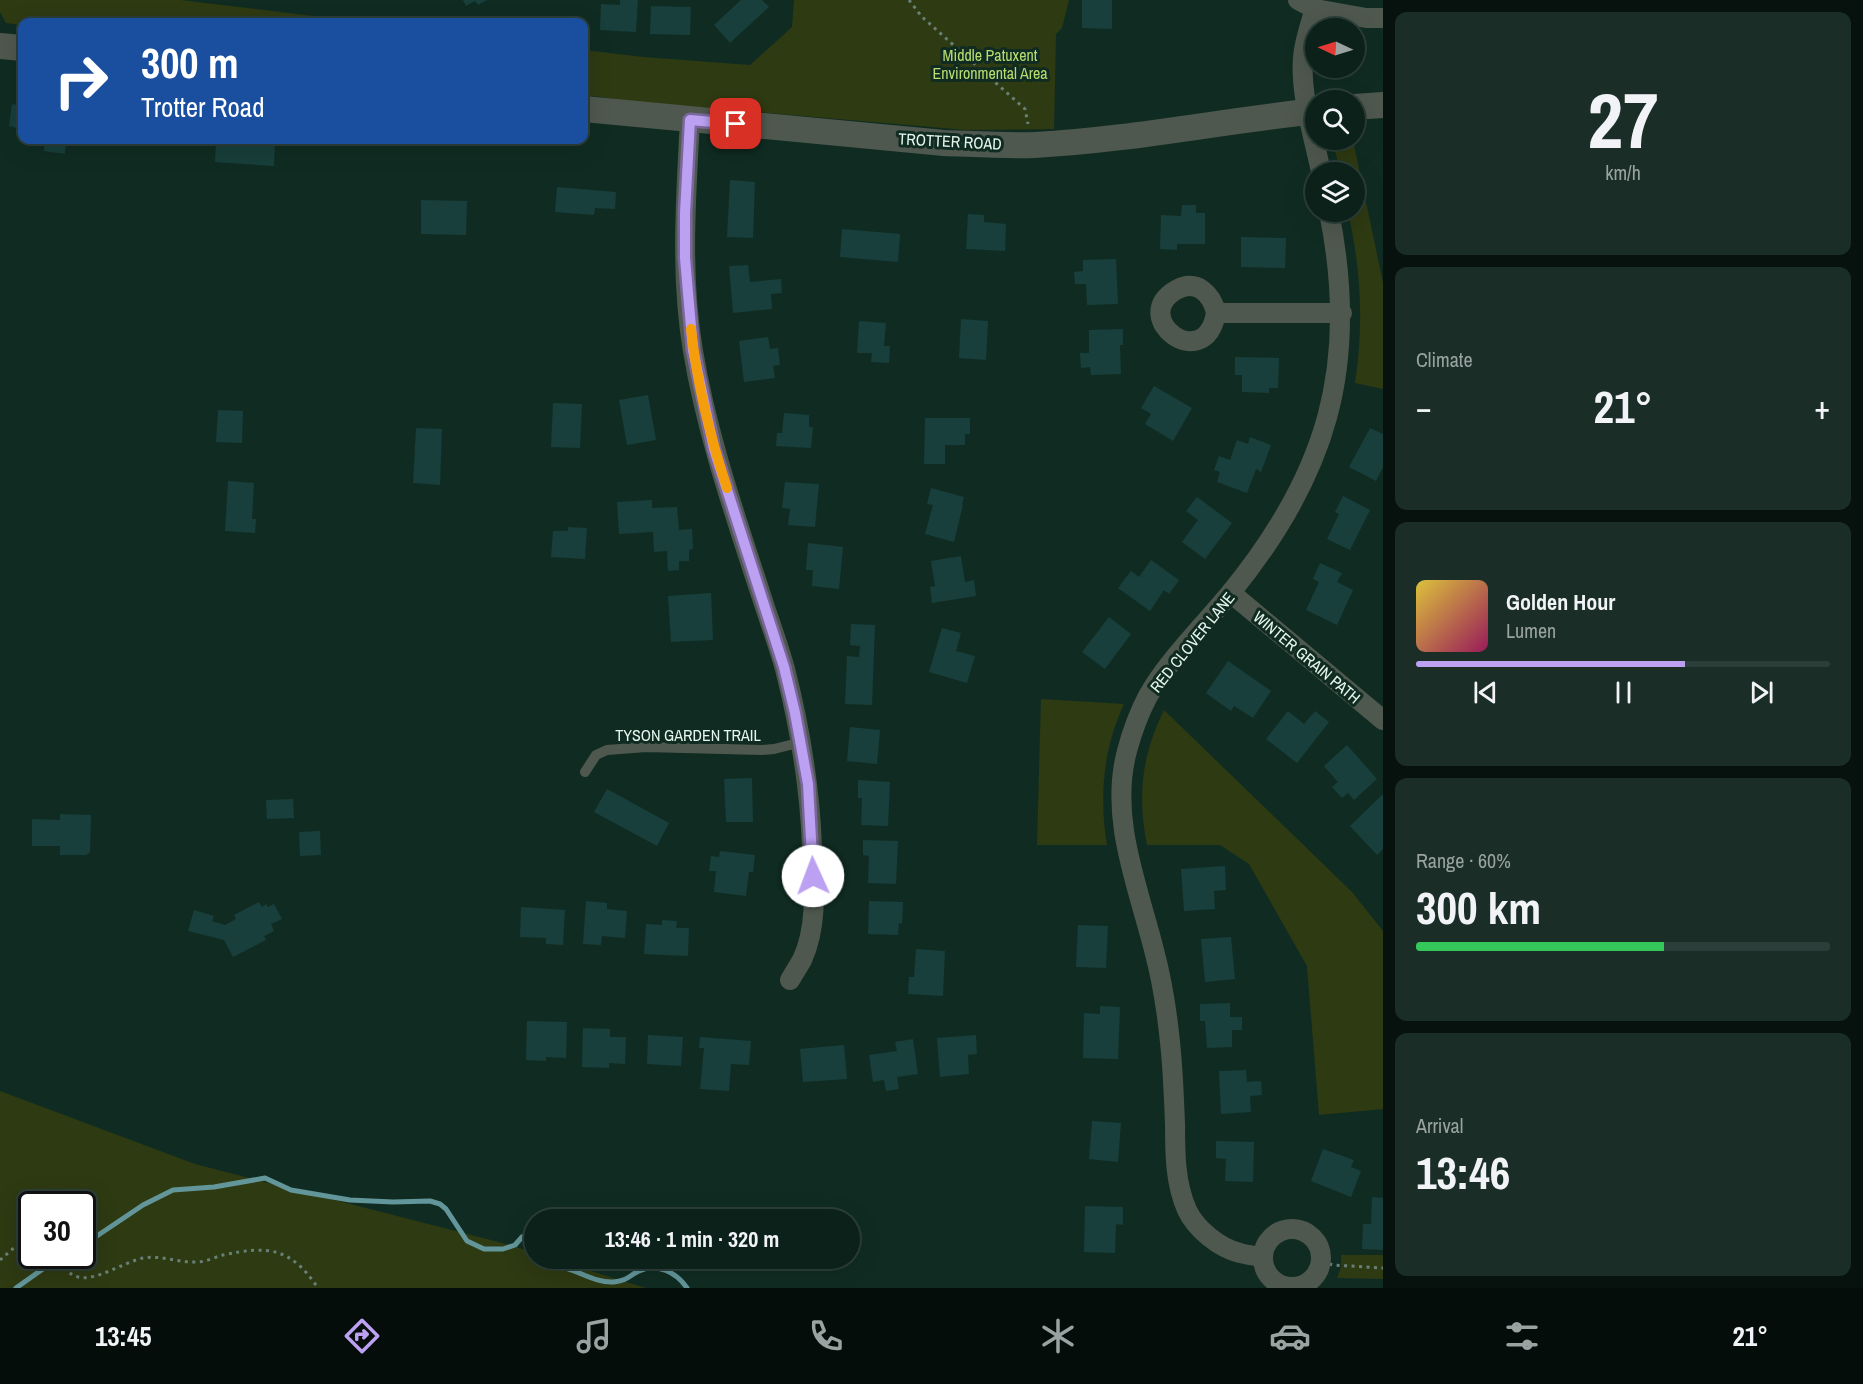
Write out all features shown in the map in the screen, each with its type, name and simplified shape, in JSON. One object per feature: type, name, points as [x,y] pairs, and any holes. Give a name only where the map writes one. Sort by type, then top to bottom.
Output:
[{"type":"street","points":[[1306,90],[1303,58],[1307,5],[1366,18],[1383,18]]},
{"type":"street","points":[[1365,106],[1383,105]]},
{"type":"street","name":"TROTTER ROAD","points":[[588,109],[944,143],[1034,145],[1124,137],[1305,113]]},
{"type":"street","points":[[690,120],[685,258],[693,350],[714,449],[784,667],[808,784],[812,833],[813,915],[810,935],[802,959],[790,980]]},
{"type":"street","name":"RED CLOVER LANE","points":[[1263,1257],[1239,1253],[1222,1246],[1203,1232],[1188,1213],[1179,1190],[1170,1042],[1155,954],[1124,835],[1122,781],[1126,753],[1149,695],[1167,668],[1231,593],[1278,529],[1313,461],[1334,390],[1340,349],[1339,273],[1331,222]]},
{"type":"street","points":[[1216,313],[1341,313]]},
{"type":"street","name":"WINTER GRAIN PATH","points":[[1231,593],[1383,720]]},
{"type":"street","points":[[1293,1228],[1305,1231],[1314,1238],[1320,1248],[1322,1262],[1312,1280],[1299,1287],[1284,1287],[1273,1280],[1265,1269],[1263,1257],[1265,1246],[1271,1238],[1281,1231],[1293,1228]]},
{"type":"lane","name":"TYSON GARDEN TRAIL","points":[[585,772],[596,755],[607,750],[646,747],[762,750],[801,742]]},
{"type":"path","points":[[909,0],[922,17],[1024,109],[1034,145]]},
{"type":"path","points":[[0,1260],[18,1245]]},
{"type":"path","points":[[65,1269],[75,1277],[86,1279],[143,1258],[158,1257],[200,1262],[254,1250],[288,1256],[303,1268],[318,1288]]},
{"type":"path","points":[[1322,1262],[1333,1265],[1383,1268]]},
{"type":"green space","points":[[0,0],[181,0],[329,18],[18,18],[18,24],[6,23],[0,12]]},
{"type":"green space","name":"Middle Patuxent Environmental Area","points":[[794,0],[1069,0],[1062,28],[1056,34],[1054,129],[966,130],[639,102],[588,96],[588,50],[750,65],[792,27]]},
{"type":"green space","points":[[1335,150],[1355,150],[1358,162],[1338,162]]},
{"type":"green space","points":[[1365,197],[1383,283],[1383,389],[1355,383],[1360,340],[1360,297],[1350,222],[1365,222]]},
{"type":"green space","points":[[1041,699],[1124,704],[1107,756],[1103,809],[1107,845],[1037,845]]},
{"type":"green space","points":[[1164,710],[1352,892],[1383,931],[1383,1109],[1319,1115],[1307,966],[1249,864],[1220,845],[1147,845],[1142,809],[1146,759]]},
{"type":"green space","points":[[0,1091],[195,1164],[524,1250],[524,1269],[584,1269],[646,1288],[0,1288]]},
{"type":"green space","points":[[1341,1255],[1383,1255],[1383,1279],[1337,1278],[1341,1267]]},
{"type":"building","points":[[463,0],[487,0],[478,5],[475,1],[466,6]]},
{"type":"building","points":[[620,0],[638,0],[636,32],[600,30],[601,4],[620,5]]},
{"type":"building","points":[[741,0],[762,0],[769,7],[730,43],[714,25]]},
{"type":"building","points":[[1082,0],[1112,0],[1112,29],[1082,28]]},
{"type":"building","points":[[651,6],[691,7],[690,35],[650,34]]},
{"type":"building","points":[[12,104],[18,105],[18,128],[9,126]]},
{"type":"building","points":[[45,144],[66,144],[65,154],[44,151]]},
{"type":"building","points":[[216,144],[275,144],[274,166],[215,162]]},
{"type":"building","points":[[730,180],[755,182],[753,238],[727,237]]},
{"type":"building","points":[[557,187],[616,192],[615,209],[595,208],[594,215],[555,212]]},
{"type":"building","points":[[421,200],[467,201],[466,235],[421,234]]},
{"type":"building","points":[[1182,205],[1196,205],[1196,213],[1205,213],[1205,244],[1177,244],[1177,250],[1160,249],[1161,215],[1181,216]]},
{"type":"building","points":[[968,214],[984,215],[984,222],[1006,224],[1005,251],[966,249]]},
{"type":"building","points":[[842,229],[900,234],[898,262],[840,257]]},
{"type":"building","points":[[1241,237],[1286,238],[1285,268],[1241,267]]},
{"type":"building","points":[[1116,259],[1118,304],[1087,305],[1086,284],[1075,284],[1074,272],[1083,271],[1083,260]]},
{"type":"building","points":[[748,265],[750,282],[781,279],[782,293],[771,294],[772,309],[733,313],[729,266]]},
{"type":"building","points":[[961,319],[988,321],[986,360],[959,358]]},
{"type":"building","points":[[859,321],[886,323],[884,346],[890,346],[889,363],[871,362],[872,353],[857,353]]},
{"type":"building","points":[[1123,329],[1123,345],[1120,345],[1121,374],[1091,375],[1090,367],[1081,368],[1080,353],[1089,353],[1089,330]]},
{"type":"building","points":[[768,337],[770,349],[778,348],[780,365],[773,366],[775,378],[744,382],[739,341]]},
{"type":"building","points":[[1235,357],[1279,358],[1278,388],[1269,388],[1269,393],[1242,392],[1242,375],[1235,375]]},
{"type":"building","points":[[1154,386],[1192,408],[1173,441],[1145,424],[1151,414],[1141,408]]},
{"type":"building","points":[[648,395],[656,440],[627,445],[619,400]]},
{"type":"building","points":[[553,403],[582,404],[580,448],[551,447]]},
{"type":"building","points":[[218,410],[243,411],[242,443],[216,442]]},
{"type":"building","points":[[784,413],[809,415],[809,427],[813,427],[811,448],[776,446],[777,433],[782,433]]},
{"type":"building","points":[[925,418],[970,418],[970,434],[965,434],[965,445],[945,445],[945,464],[924,464]]},
{"type":"building","points":[[416,428],[442,429],[440,485],[413,483]]},
{"type":"building","points":[[1370,428],[1383,434],[1383,467],[1376,481],[1349,467]]},
{"type":"building","points":[[1250,437],[1271,445],[1261,472],[1256,469],[1247,493],[1217,482],[1220,472],[1214,470],[1219,456],[1230,460],[1237,440],[1248,444]]},
{"type":"building","points":[[228,481],[254,483],[252,519],[256,519],[255,533],[225,531]]},
{"type":"building","points":[[785,482],[819,484],[815,527],[788,525],[790,509],[782,508]]},
{"type":"building","points":[[931,488],[964,497],[954,542],[925,534],[933,505],[927,504]]},
{"type":"building","points":[[1343,496],[1370,510],[1350,550],[1327,539],[1339,514],[1335,512]]},
{"type":"building","points":[[1197,497],[1232,523],[1205,559],[1182,542],[1198,520],[1186,511]]},
{"type":"building","points":[[652,500],[652,508],[677,507],[679,530],[692,529],[693,549],[689,550],[689,561],[679,561],[679,570],[668,571],[667,551],[654,552],[653,532],[619,534],[617,502]]},
{"type":"building","points":[[568,527],[587,528],[585,559],[551,557],[553,531],[568,531]]},
{"type":"building","points":[[808,543],[843,547],[839,589],[812,586],[813,570],[806,570]]},
{"type":"building","points":[[961,556],[965,582],[974,580],[976,596],[932,603],[930,587],[935,586],[931,561]]},
{"type":"building","points":[[1151,560],[1179,580],[1169,594],[1164,590],[1150,611],[1118,588],[1131,571],[1139,577]]},
{"type":"building","points":[[1320,563],[1342,573],[1337,582],[1353,590],[1337,625],[1306,610],[1319,582],[1313,579]]},
{"type":"building","points":[[711,593],[713,640],[671,642],[668,596]]},
{"type":"building","points":[[1109,617],[1131,634],[1105,669],[1082,652]]},
{"type":"building","points":[[851,624],[875,625],[872,705],[845,704],[847,656],[859,657],[860,646],[850,645]]},
{"type":"building","points":[[942,628],[961,633],[956,651],[975,656],[967,683],[929,672]]},
{"type":"building","points":[[1228,661],[1271,691],[1253,718],[1234,706],[1231,711],[1206,693]]},
{"type":"building","points":[[1288,711],[1304,724],[1315,711],[1329,722],[1297,763],[1266,739]]},
{"type":"building","points":[[850,727],[880,730],[877,764],[847,761]]},
{"type":"building","points":[[1347,745],[1377,779],[1354,800],[1348,793],[1342,798],[1332,787],[1338,782],[1324,766]]},
{"type":"building","points":[[752,778],[753,822],[726,822],[724,779]]},
{"type":"building","points":[[858,780],[890,782],[888,826],[861,825],[862,798],[858,798]]},
{"type":"building","points":[[607,789],[669,823],[657,846],[594,812]]},
{"type":"building","points":[[1383,794],[1383,849],[1377,855],[1350,826]]},
{"type":"building","points":[[293,799],[294,818],[267,819],[266,800]]},
{"type":"building","points":[[60,814],[91,815],[90,852],[86,855],[60,855],[60,846],[32,846],[32,819],[60,820]]},
{"type":"building","points":[[320,831],[321,855],[300,856],[299,832]]},
{"type":"building","points":[[863,840],[898,841],[896,884],[868,883],[869,856],[863,855]]},
{"type":"building","points":[[720,851],[755,855],[753,872],[749,872],[746,896],[714,892],[716,871],[709,871],[711,856],[719,857]]},
{"type":"building","points":[[1225,866],[1226,890],[1214,891],[1215,909],[1184,911],[1181,869]]},
{"type":"building","points":[[586,901],[607,903],[607,909],[627,911],[625,938],[602,936],[601,945],[583,944]]},
{"type":"building","points":[[869,901],[903,902],[902,924],[899,923],[898,935],[868,934]]},
{"type":"building","points":[[259,902],[262,907],[266,904],[268,907],[274,904],[282,919],[271,924],[274,931],[264,936],[266,940],[233,957],[224,940],[188,931],[194,910],[214,916],[212,921],[225,925],[236,919],[234,915]]},
{"type":"building","points":[[521,907],[565,910],[563,945],[546,944],[546,938],[520,937]]},
{"type":"building","points":[[662,920],[677,921],[676,928],[689,928],[688,956],[644,954],[646,924],[662,925]]},
{"type":"building","points":[[1078,925],[1108,926],[1106,968],[1076,967]]},
{"type":"building","points":[[1231,937],[1235,979],[1205,982],[1201,939]]},
{"type":"building","points":[[916,949],[945,951],[943,996],[908,994],[909,977],[914,977]]},
{"type":"building","points":[[1230,1003],[1230,1017],[1242,1017],[1242,1030],[1232,1030],[1232,1047],[1207,1048],[1205,1021],[1200,1021],[1200,1004]]},
{"type":"building","points":[[1100,1006],[1120,1007],[1118,1059],[1083,1058],[1084,1013],[1100,1014]]},
{"type":"building","points":[[527,1021],[567,1022],[566,1058],[546,1057],[546,1061],[526,1060]]},
{"type":"building","points":[[583,1028],[610,1029],[610,1037],[626,1037],[625,1064],[609,1063],[609,1068],[582,1067]]},
{"type":"building","points":[[648,1035],[683,1037],[681,1066],[647,1064]]},
{"type":"building","points":[[976,1035],[977,1054],[968,1055],[969,1074],[940,1077],[937,1038]]},
{"type":"building","points":[[700,1037],[751,1041],[749,1065],[731,1064],[729,1091],[700,1089],[704,1048],[699,1048]]},
{"type":"building","points":[[913,1039],[918,1074],[897,1077],[899,1089],[886,1091],[884,1080],[873,1082],[869,1055],[897,1051],[895,1042]]},
{"type":"building","points":[[844,1045],[847,1079],[803,1082],[800,1049]]},
{"type":"building","points":[[1246,1070],[1247,1082],[1261,1081],[1262,1095],[1250,1096],[1251,1112],[1221,1114],[1219,1071]]},
{"type":"building","points":[[1092,1121],[1121,1123],[1118,1162],[1089,1159]]},
{"type":"building","points":[[1216,1141],[1254,1142],[1253,1182],[1225,1181],[1226,1159],[1216,1158]]},
{"type":"building","points":[[1323,1149],[1354,1160],[1351,1167],[1361,1171],[1351,1197],[1311,1181]]},
{"type":"building","points":[[1372,1197],[1383,1198],[1383,1250],[1362,1249],[1363,1224],[1371,1224]]},
{"type":"building","points":[[1085,1206],[1123,1207],[1123,1225],[1116,1224],[1115,1253],[1084,1252]]},
{"type":"waterway","points":[[96,1237],[143,1205],[173,1190],[214,1187],[265,1178],[291,1190],[350,1200],[430,1201],[440,1204],[446,1209],[467,1241],[484,1249],[503,1249],[515,1245],[524,1236]]},
{"type":"waterway","points":[[16,1288],[43,1269]]},
{"type":"waterway","points":[[569,1269],[609,1282],[623,1280],[646,1269]]},
{"type":"waterway","points":[[661,1269],[678,1278],[687,1288]]},
{"type":"slow traffic","points":[[691,329],[693,350],[714,449],[727,488]]},
{"type":"route","points":[[736,124],[690,120],[685,213],[688,306],[693,350],[714,449],[784,667],[795,713],[808,784],[813,876]]}]
